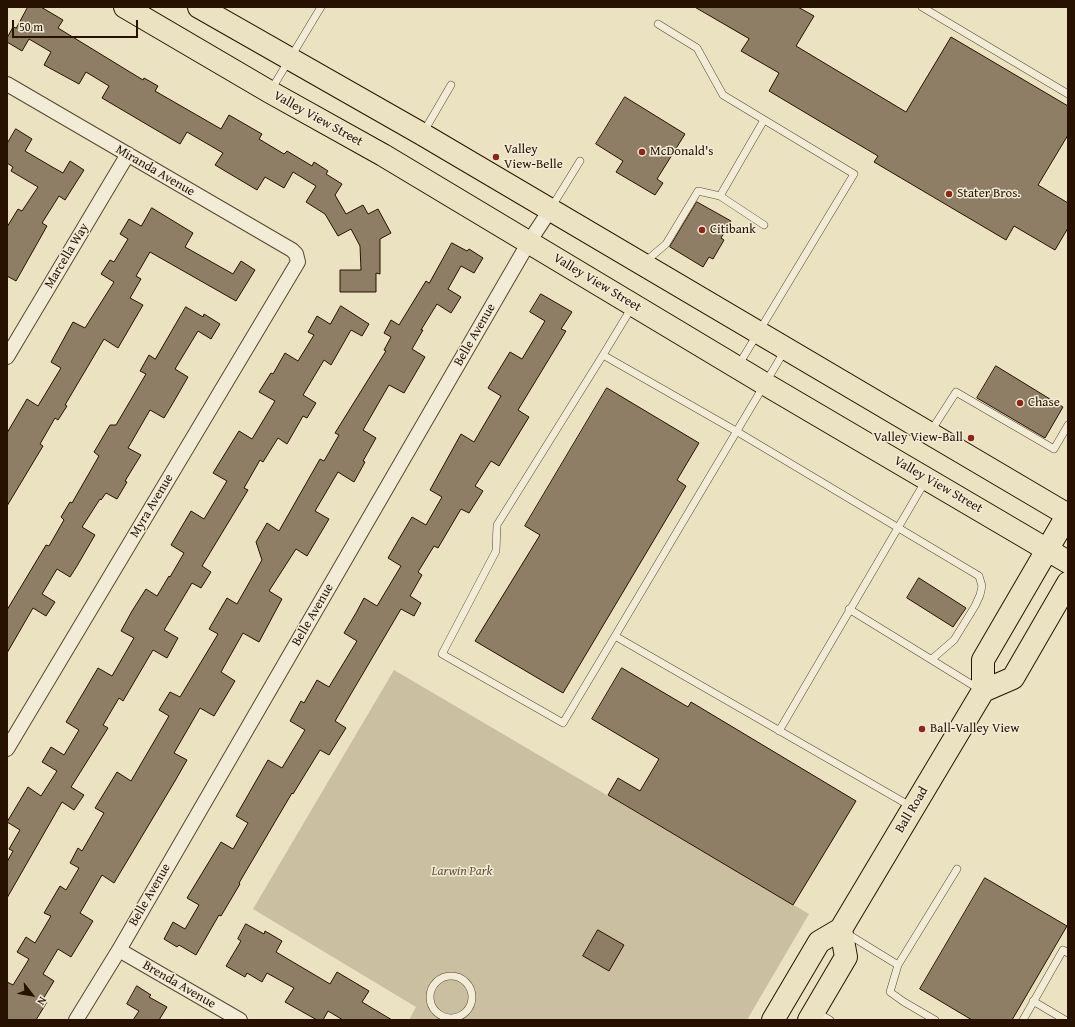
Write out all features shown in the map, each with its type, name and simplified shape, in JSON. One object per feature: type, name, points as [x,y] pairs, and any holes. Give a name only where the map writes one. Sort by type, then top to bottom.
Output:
[{"type":"main road","name":"Valley View Street","points":[[125,7],[270,92],[383,155],[634,304],[765,384],[1068,562]]},
{"type":"main road","points":[[199,7],[422,134],[1068,514],[983,660],[984,691],[1013,678],[1068,583]]},
{"type":"main road","name":"Ball Road","points":[[773,1020],[819,942],[841,929],[984,691]]},
{"type":"main road","points":[[818,1017],[846,957],[841,929]]},
{"type":"street","name":"Miranda Avenue","points":[[7,84],[292,250],[296,254],[298,262]]},
{"type":"street","name":"Marcella Way","points":[[7,357],[128,154]]},
{"type":"street","name":"Belle Avenue","points":[[76,1020],[119,950],[528,242],[550,210]]},
{"type":"street","name":"Myra Avenue","points":[[7,749],[298,262]]},
{"type":"street","name":"Brenda Avenue","points":[[119,950],[240,1020]]},
{"type":"lane","points":[[270,92],[321,7]]},
{"type":"lane","points":[[922,7],[1068,94]]},
{"type":"lane","points":[[658,24],[697,48],[723,95],[854,174],[737,367]]},
{"type":"lane","points":[[422,134],[451,85]]},
{"type":"lane","points":[[720,196],[764,120]]},
{"type":"lane","points":[[550,210],[580,161]]},
{"type":"lane","points":[[642,264],[666,244],[698,191],[720,196],[764,225]]},
{"type":"lane","points":[[634,304],[497,525],[496,551],[442,654],[563,723],[786,348]]},
{"type":"lane","points":[[603,355],[736,431],[897,526],[978,576],[982,586],[980,595],[974,606],[954,640],[932,659]]},
{"type":"lane","points":[[930,433],[956,392],[1054,449],[1068,425]]},
{"type":"lane","points":[[778,730],[850,609],[897,526],[927,479]]},
{"type":"lane","points":[[850,609],[984,691]]},
{"type":"lane","points":[[615,636],[914,808]]},
{"type":"lane","points":[[935,1020],[890,992],[898,965],[957,869]]},
{"type":"lane","points":[[841,929],[898,965]]},
{"type":"lane","points":[[1023,1020],[1063,950],[1068,953]]},
{"type":"lane","points":[[446,976],[460,977],[470,987],[472,1001],[470,1007],[459,1016],[453,1018],[438,1018],[430,1004],[431,990],[434,983],[446,976]]},
{"type":"lane","points":[[1034,1001],[1065,1020]]},
{"type":"green space","name":"Larwin Park","points":[[394,670],[809,914],[747,1020],[409,1020],[416,1007],[253,909]]},
{"type":"building","points":[[28,7],[41,7],[63,20],[58,28],[143,80],[144,78],[158,86],[155,91],[221,129],[229,115],[262,134],[259,139],[284,154],[287,151],[312,166],[314,162],[328,171],[326,174],[342,184],[335,195],[346,214],[363,205],[368,214],[378,209],[391,233],[380,239],[380,274],[376,273],[376,292],[340,292],[340,270],[361,270],[360,246],[351,229],[338,236],[325,214],[306,202],[316,186],[293,172],[284,188],[265,177],[257,190],[215,165],[223,153],[187,132],[180,144],[102,98],[109,86],[86,72],[79,84],[44,65],[51,52],[29,39],[22,51],[7,42],[7,38],[13,27],[16,28]]},
{"type":"building","points":[[695,7],[798,7],[814,16],[796,46],[906,112],[951,37],[1068,106],[1068,135],[1038,185],[1068,203],[1068,228],[1055,250],[1014,226],[1006,240],[874,162],[878,156],[769,91],[779,73],[741,51],[749,39]]},
{"type":"building","name":"McDonald's","points":[[625,97],[685,134],[657,179],[663,183],[655,195],[616,172],[623,161],[596,144]]},
{"type":"building","points":[[16,129],[32,139],[25,151],[63,173],[70,161],[84,170],[65,200],[59,196],[42,223],[47,226],[16,281],[7,276],[7,227],[18,209],[22,211],[38,187],[11,171],[13,167],[7,163],[7,144]]},
{"type":"building","name":"Citibank","points":[[697,202],[731,221],[721,238],[724,240],[713,259],[709,257],[703,267],[670,247]]},
{"type":"building","points":[[152,208],[193,233],[185,247],[233,274],[241,261],[255,270],[236,301],[150,252],[136,276],[141,279],[130,298],[143,305],[118,348],[104,339],[65,405],[67,406],[58,420],[55,418],[40,444],[43,446],[7,506],[7,433],[27,399],[38,406],[61,368],[51,362],[73,322],[85,328],[114,282],[101,274],[110,260],[114,262],[128,239],[120,234],[129,219],[141,226]]},
{"type":"building","points":[[452,243],[467,251],[469,249],[483,258],[474,273],[461,266],[448,289],[461,297],[451,313],[437,304],[421,330],[423,330],[412,349],[425,357],[404,393],[389,385],[363,430],[376,438],[363,461],[365,462],[354,482],[338,472],[315,511],[329,519],[307,556],[296,549],[269,591],[282,599],[259,642],[243,633],[221,672],[235,681],[214,716],[200,708],[174,753],[187,760],[175,781],[114,883],[102,875],[80,913],[93,921],[71,957],[58,949],[43,974],[54,981],[43,999],[47,1002],[36,1020],[7,1020],[7,982],[13,985],[29,959],[17,952],[26,937],[35,943],[51,916],[44,913],[60,886],[66,890],[79,868],[70,863],[78,848],[82,851],[104,813],[95,808],[117,772],[131,781],[169,716],[159,710],[170,692],[180,697],[218,634],[209,629],[227,598],[237,604],[262,560],[256,542],[267,523],[279,531],[320,459],[324,461],[339,435],[335,433],[386,351],[384,350],[391,337],[384,333],[391,320],[399,325],[426,281],[429,283]]},
{"type":"building","points":[[541,294],[572,312],[561,329],[566,331],[518,410],[529,417],[499,466],[491,461],[475,486],[483,491],[469,513],[461,509],[438,548],[434,546],[418,572],[422,575],[410,596],[421,603],[414,616],[401,609],[335,721],[346,728],[329,755],[320,750],[293,794],[292,793],[239,883],[240,884],[221,916],[219,915],[196,955],[179,945],[177,947],[164,939],[173,922],[185,929],[199,905],[187,898],[221,842],[233,849],[248,823],[236,816],[268,760],[282,768],[305,730],[290,721],[301,701],[304,703],[317,680],[329,687],[357,641],[344,633],[364,598],[377,606],[401,566],[388,558],[412,517],[426,525],[442,497],[430,490],[461,434],[474,442],[501,396],[488,388],[510,352],[522,359],[545,321],[530,312]]},
{"type":"building","points":[[341,306],[369,324],[362,336],[351,330],[331,365],[324,360],[303,395],[316,403],[307,418],[303,416],[287,444],[278,438],[263,462],[260,460],[244,488],[248,490],[202,566],[211,572],[201,588],[192,583],[164,630],[178,638],[167,658],[153,650],[123,701],[119,698],[103,725],[108,728],[71,787],[84,795],[74,810],[62,802],[7,898],[7,862],[13,851],[9,849],[20,830],[7,822],[28,787],[41,796],[57,771],[42,762],[51,747],[64,755],[79,730],[66,722],[98,668],[112,676],[134,638],[121,631],[132,611],[146,589],[157,596],[184,553],[171,545],[191,511],[204,519],[227,481],[213,473],[239,431],[252,439],[275,401],[259,392],[271,373],[273,374],[285,353],[298,361],[314,335],[308,332],[317,316],[330,324]]},
{"type":"building","points":[[186,307],[203,317],[204,314],[220,324],[211,339],[198,331],[175,369],[188,377],[173,403],[164,418],[150,410],[128,448],[141,455],[125,481],[127,482],[117,499],[106,493],[101,500],[100,499],[82,527],[95,535],[77,566],[70,577],[57,569],[42,594],[55,602],[46,616],[33,608],[7,653],[7,610],[46,545],[49,546],[64,520],[61,517],[70,502],[72,503],[99,456],[94,452],[110,425],[116,425],[146,374],[140,371],[149,355],[155,359]]},
{"type":"building","name":"Chase","points":[[996,366],[1063,407],[1045,438],[977,398]]},
{"type":"building","points":[[607,388],[699,443],[677,480],[686,486],[563,693],[475,641],[540,535],[525,526]]},
{"type":"building","points":[[919,578],[966,608],[953,627],[907,598]]},
{"type":"building","points":[[622,668],[688,707],[691,702],[856,801],[793,905],[608,795],[618,778],[640,791],[659,759],[592,719]]},
{"type":"building","points":[[985,878],[1067,926],[1012,1020],[972,1020],[920,989]]},
{"type":"building","points":[[246,924],[264,934],[265,931],[282,941],[276,952],[330,984],[337,972],[369,991],[362,1002],[392,1020],[343,1020],[328,1011],[323,1020],[317,1020],[285,1002],[294,988],[267,973],[262,982],[247,973],[245,977],[226,966],[241,941],[238,939]]},
{"type":"building","points":[[598,930],[624,945],[609,971],[583,956]]},
{"type":"building","points":[[137,986],[151,995],[149,997],[167,1007],[159,1020],[133,1020],[139,1011],[127,1004]]},
{"type":"place","name":"McDonald's","points":[[642,152]]},
{"type":"place","name":"Valley View-Belle","points":[[496,157]]},
{"type":"place","name":"Stater Bros.","points":[[949,194]]},
{"type":"place","name":"Citibank","points":[[702,230]]},
{"type":"place","name":"Chase","points":[[1020,403]]},
{"type":"place","name":"Valley View-Ball","points":[[971,438]]},
{"type":"place","name":"Ball-Valley View","points":[[922,729]]}]
